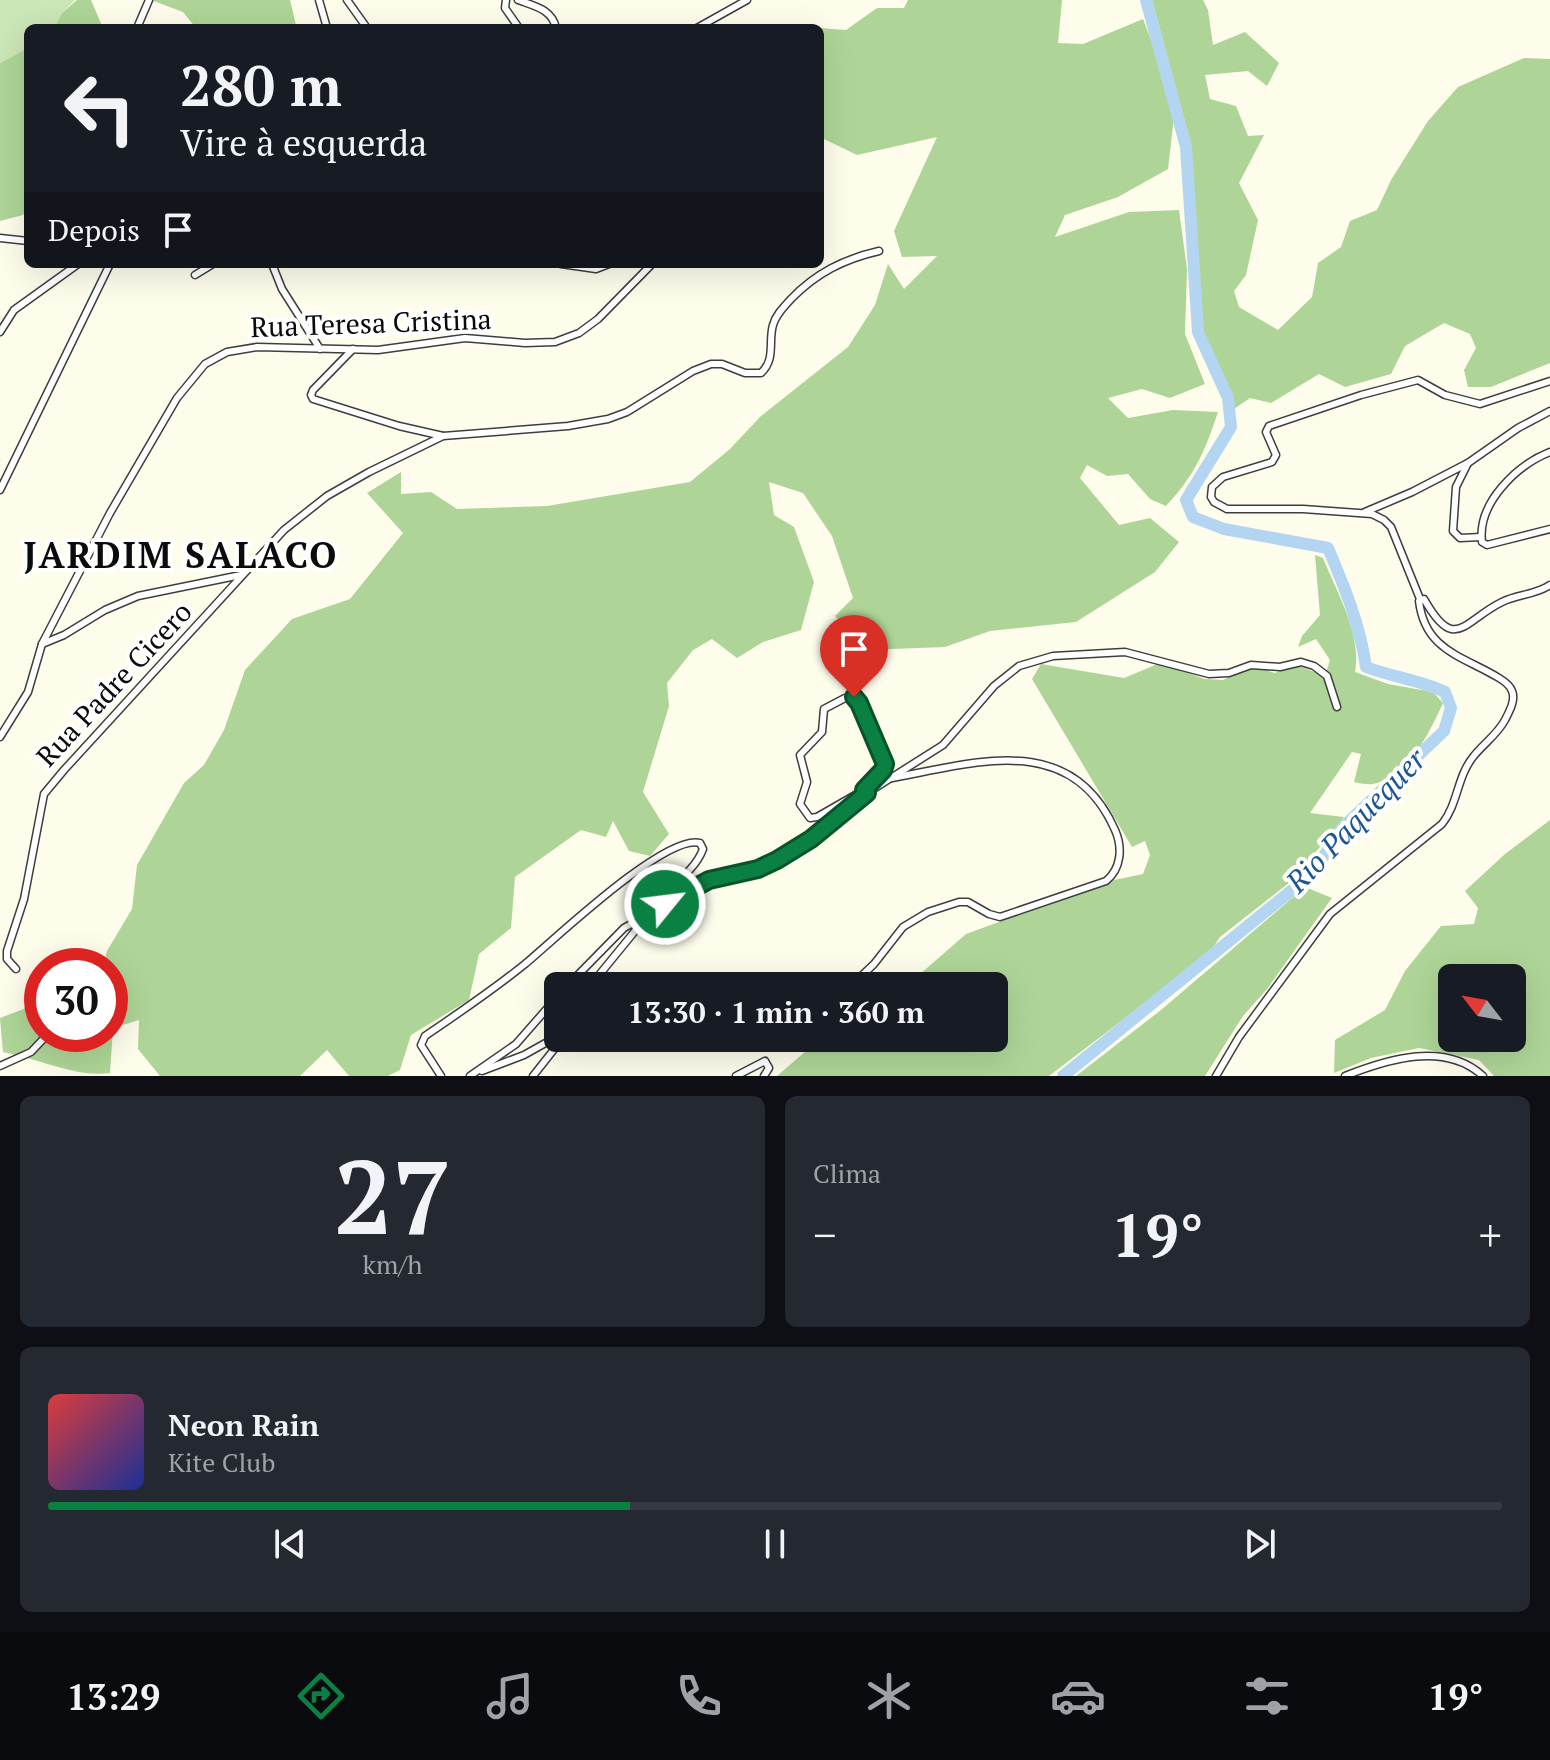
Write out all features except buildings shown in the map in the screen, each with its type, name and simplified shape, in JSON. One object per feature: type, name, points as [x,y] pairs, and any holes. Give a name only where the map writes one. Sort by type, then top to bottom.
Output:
[{"type":"street","points":[[139,24],[149,0]]},
{"type":"street","points":[[319,0],[326,24]]},
{"type":"street","points":[[347,0],[364,24]]},
{"type":"street","points":[[506,0],[505,8],[516,24]]},
{"type":"street","points":[[518,0],[549,13],[554,24]]},
{"type":"street","points":[[704,24],[747,0]]},
{"type":"street","points":[[0,238],[24,241]]},
{"type":"street","name":"Rua Padre Cicero","points":[[16,969],[7,959],[7,951],[24,899],[44,794],[284,530],[327,496],[443,436],[568,426],[608,419],[635,408],[693,371],[711,364],[722,364],[745,373],[761,373],[771,358],[776,318],[803,286],[839,264],[879,251]]},
{"type":"street","points":[[0,332],[14,310],[72,268]]},
{"type":"street","points":[[0,490],[108,268]]},
{"type":"street","points":[[195,275],[206,268]]},
{"type":"street","points":[[274,268],[282,289],[320,349]]},
{"type":"street","name":"Rua Teresa Cristina","points":[[0,737],[28,692],[42,644],[150,443],[177,398],[205,364],[227,352],[274,346],[378,350],[465,338],[555,342],[579,333],[598,319],[648,268]]},
{"type":"street","points":[[353,349],[313,390],[313,399],[399,426],[443,436]]},
{"type":"street","points":[[1216,1076],[1239,1037],[1330,914],[1442,824],[1451,813],[1472,758],[1495,736],[1514,698],[1506,683],[1463,662],[1436,642],[1391,527],[1384,520],[1362,513],[1303,509],[1234,510],[1214,502],[1211,493],[1216,482],[1272,462],[1276,455],[1266,432],[1269,426],[1324,407],[1414,381],[1423,382],[1445,395],[1480,404],[1550,381]]},
{"type":"street","points":[[1362,513],[1468,463],[1518,428],[1550,411]]},
{"type":"street","points":[[1550,452],[1533,459],[1514,474],[1484,517],[1481,537],[1487,545],[1550,529]]},
{"type":"street","points":[[1468,463],[1456,487],[1453,531],[1460,538],[1481,537]]},
{"type":"street","points":[[42,644],[138,596],[242,575]]},
{"type":"street","points":[[1420,599],[1424,599],[1435,619],[1445,628],[1456,630],[1502,602],[1550,585]]},
{"type":"street","points":[[601,972],[635,931],[679,894],[709,880],[758,869],[777,860],[811,839],[865,791],[885,764],[859,703],[854,697],[848,697],[824,709],[822,732],[800,755],[807,778],[800,804],[805,814],[814,818],[865,791],[887,779],[943,745],[1005,675],[1019,666],[1053,656],[1125,652],[1209,674],[1222,674],[1255,664],[1280,667],[1305,663],[1327,676],[1337,707]]},
{"type":"street","points":[[866,972],[903,927],[928,912],[968,902],[1000,917],[1106,881],[1118,863],[1119,840],[1115,828],[1087,787],[1063,771],[1026,762],[989,760],[953,764],[887,779]]},
{"type":"street","points":[[441,1076],[421,1045],[425,1036],[525,964],[631,875],[667,852],[694,841],[700,843],[703,849],[698,860],[652,903],[635,931]]},
{"type":"street","points":[[581,972],[624,928],[640,919]]},
{"type":"street","points":[[472,1075],[516,1044],[544,1012]]},
{"type":"street","points":[[472,1075],[544,1045]]},
{"type":"street","points":[[0,1066],[31,1052]]},
{"type":"street","points":[[533,1076],[550,1052]]},
{"type":"street","points":[[1345,1076],[1380,1063],[1414,1056],[1455,1059],[1483,1076]]},
{"type":"street","points":[[736,1076],[765,1061],[770,1065],[764,1076]]},
{"type":"green space","points":[[0,0],[74,0],[56,24],[24,24],[24,50],[0,63]]},
{"type":"green space","points":[[77,0],[91,0],[101,24],[56,24],[62,13]]},
{"type":"green space","points":[[151,0],[290,0],[296,24],[193,24],[183,12]]},
{"type":"green space","points":[[908,0],[1062,0],[1058,43],[1083,44],[1143,19],[1159,61],[1174,117],[1168,169],[1118,197],[1065,215],[1055,237],[1129,212],[1179,210],[1187,269],[1185,334],[1205,384],[1170,398],[1142,389],[1108,398],[1128,418],[1173,410],[1218,412],[1213,426],[1192,473],[1166,506],[1150,499],[1128,474],[1107,476],[1087,465],[1080,478],[1119,525],[1150,518],[1179,542],[1155,572],[1076,622],[990,631],[945,647],[865,650],[835,616],[853,598],[832,536],[803,493],[769,482],[774,515],[794,527],[814,582],[801,630],[763,642],[737,658],[712,639],[693,650],[667,683],[669,706],[643,792],[669,834],[650,856],[629,851],[613,821],[606,837],[581,830],[515,877],[511,928],[479,954],[469,1000],[411,1035],[400,1070],[388,1076],[349,1076],[327,1050],[300,1076],[160,1076],[138,1049],[139,1020],[128,1023],[128,948],[109,948],[132,909],[137,865],[184,783],[204,765],[224,730],[245,670],[292,619],[350,599],[403,533],[367,493],[401,472],[401,494],[431,492],[457,509],[547,506],[690,482],[730,449],[761,416],[848,347],[875,305],[888,264],[904,289],[937,256],[902,257],[894,231],[937,137],[857,155],[824,139],[824,28],[846,30],[877,8],[904,8]]},
{"type":"green space","points":[[1152,0],[1203,0],[1208,10],[1213,45],[1245,32],[1279,63],[1267,86],[1248,71],[1205,75],[1210,99],[1236,106],[1248,136],[1264,135],[1239,183],[1258,220],[1246,275],[1234,291],[1239,307],[1278,330],[1312,297],[1318,263],[1341,247],[1350,221],[1377,210],[1391,180],[1428,121],[1458,87],[1524,58],[1550,59],[1550,363],[1491,387],[1468,387],[1464,370],[1476,348],[1470,334],[1444,323],[1405,346],[1391,374],[1345,387],[1319,374],[1271,403],[1250,398],[1234,409],[1232,397],[1203,333],[1191,144]]},
{"type":"green space","points":[[24,50],[24,214],[0,221],[0,63]]},
{"type":"green space","points":[[1315,555],[1323,558],[1352,628],[1355,672],[1388,684],[1433,692],[1443,703],[1416,752],[1386,780],[1371,784],[1354,782],[1361,754],[1352,752],[1310,813],[1344,817],[1294,879],[1220,937],[1208,955],[1049,1076],[777,1076],[805,1052],[1008,1052],[1008,972],[922,972],[966,934],[1114,880],[1143,874],[1150,855],[1145,841],[1132,847],[1032,679],[1041,664],[1124,678],[1160,663],[1205,679],[1223,680],[1252,666],[1275,673],[1294,664],[1325,676],[1330,660],[1316,639],[1298,647],[1302,636],[1320,615]]},
{"type":"green space","points":[[1550,820],[1550,1076],[1494,1076],[1479,1060],[1439,1052],[1526,1052],[1526,964],[1438,964],[1438,1052],[1419,1048],[1371,1058],[1334,1073],[1335,1040],[1385,1010],[1405,971],[1441,926],[1474,924],[1478,908],[1465,891],[1505,854]]},
{"type":"green space","points":[[1305,887],[1332,898],[1267,989],[1243,1016],[1205,1076],[1076,1076],[1161,1010]]},
{"type":"green space","points":[[24,1009],[24,1052],[111,1052],[110,1073],[75,1071],[3,1052],[0,1018]]},
{"type":"waterway","name":"Rio Paquequer","points":[[1063,1076],[1313,873],[1342,828],[1444,731],[1451,708],[1445,692],[1366,667],[1356,621],[1328,548],[1224,529],[1193,517],[1186,500],[1231,427],[1228,398],[1198,332],[1186,147],[1146,0]]},
{"type":"district","name":"JARDIM SALACO","points":[[181,555]]},
{"type":"route","points":[[665,904],[709,880],[758,869],[777,860],[811,839],[867,793],[864,790],[885,768],[885,764],[854,697]]}]
